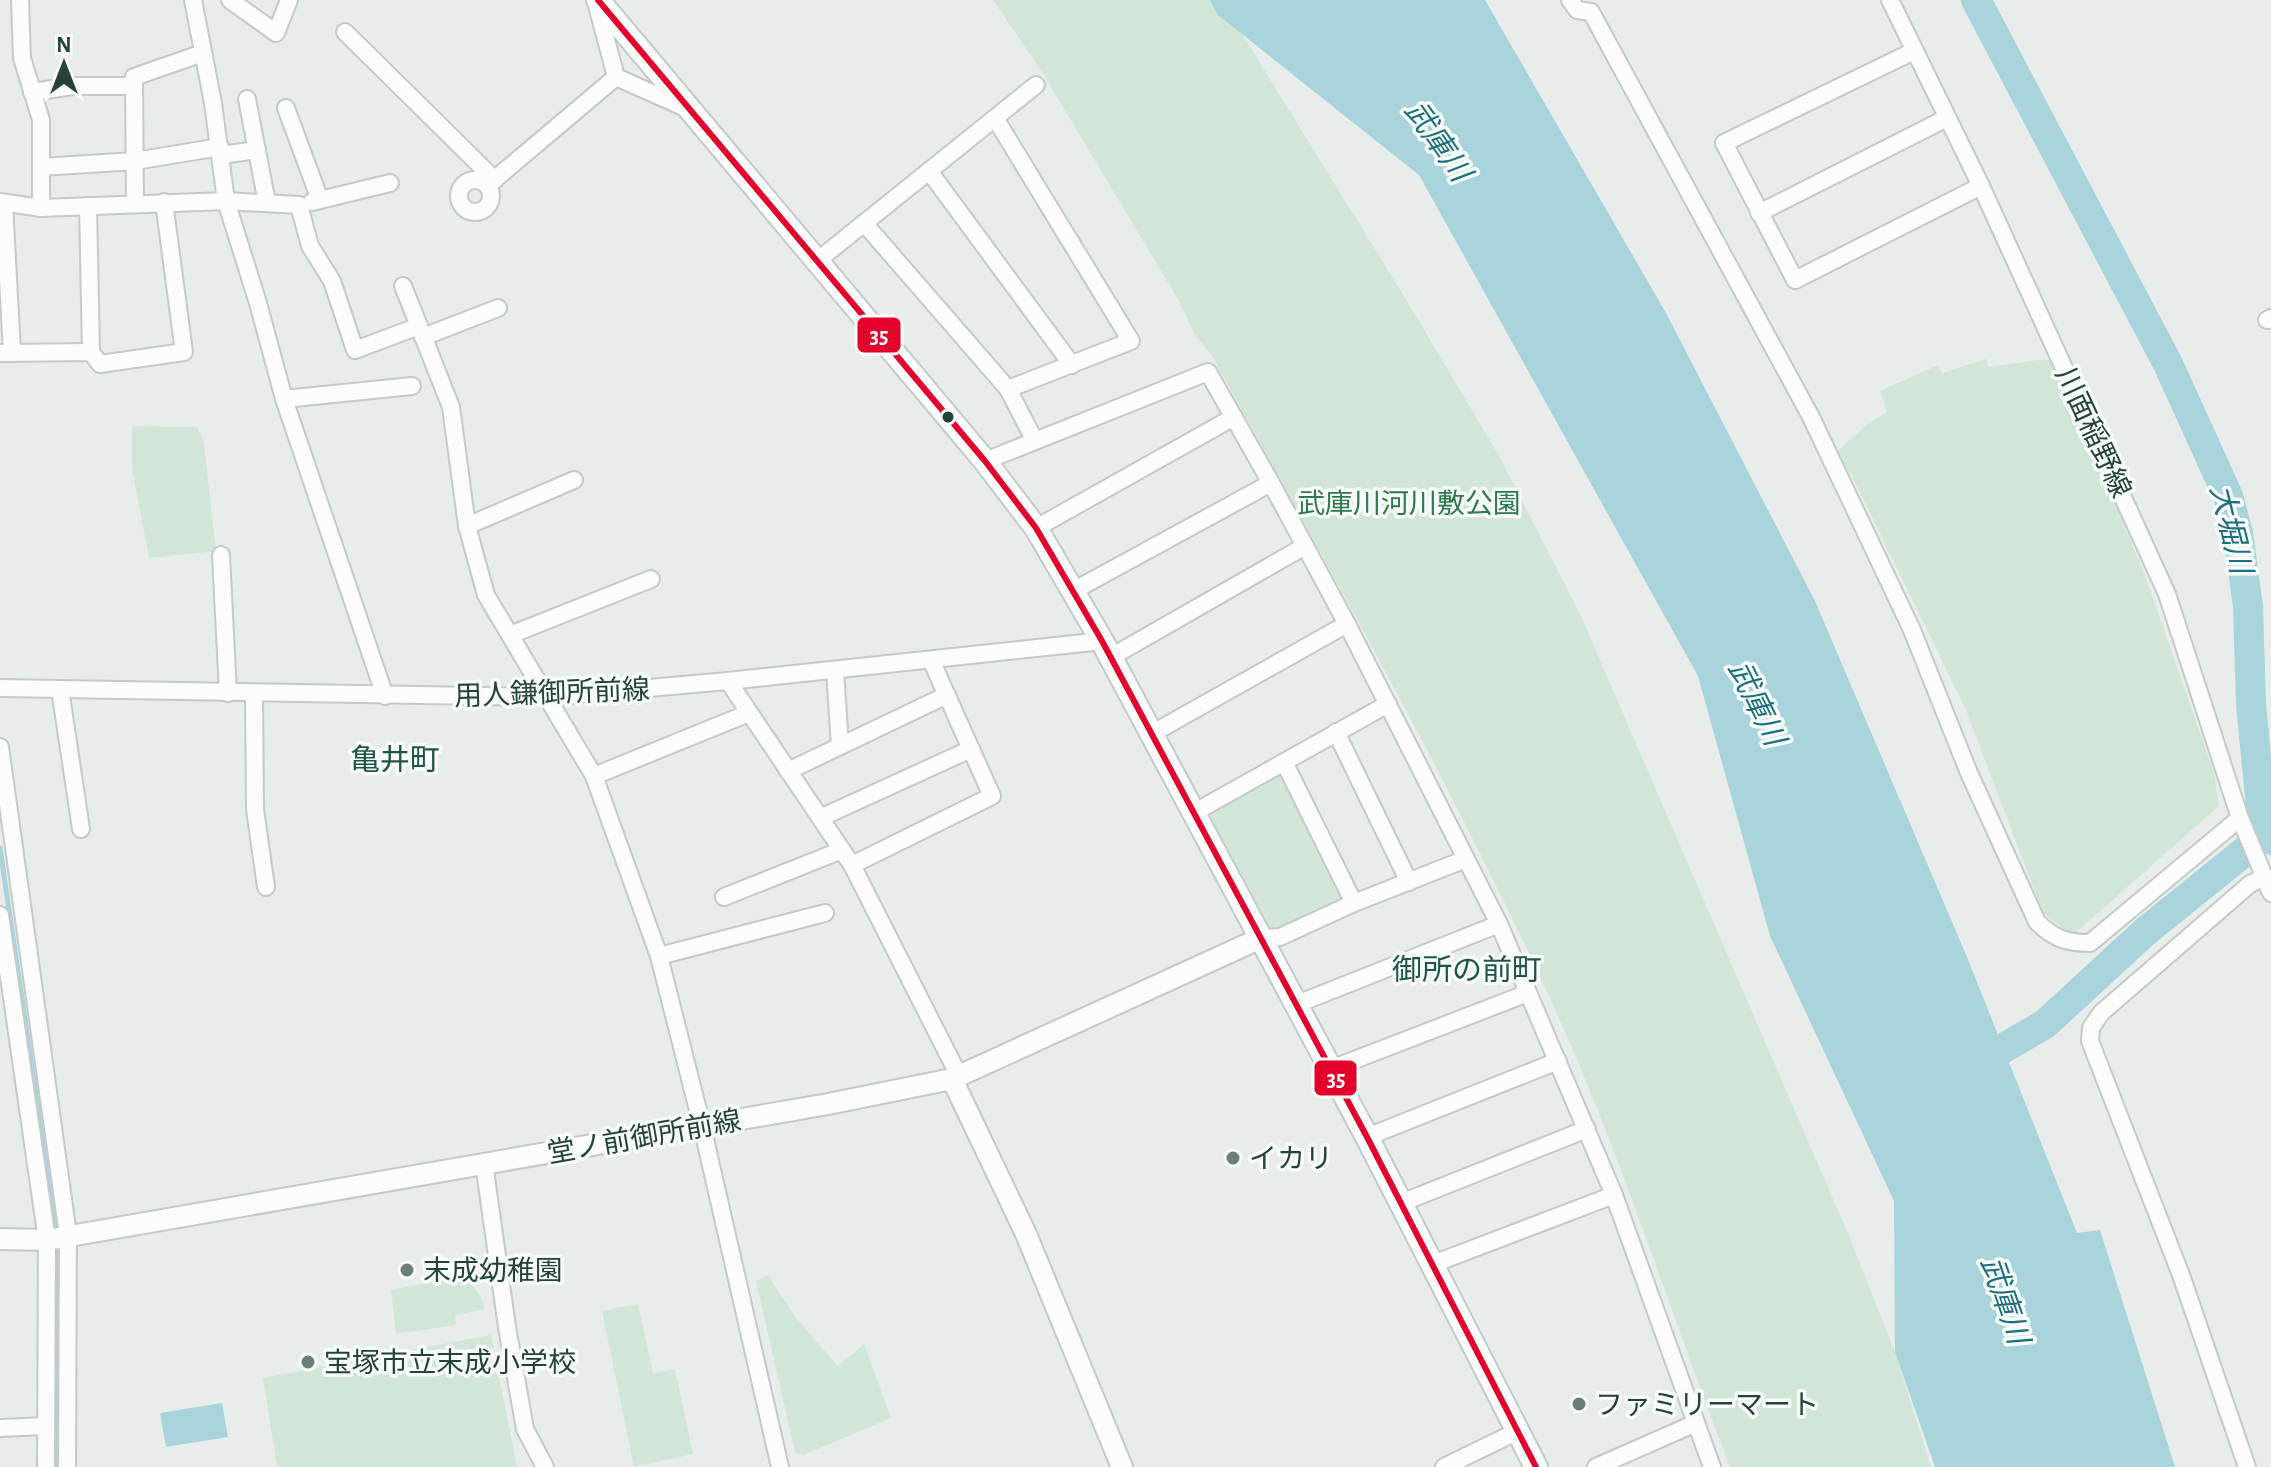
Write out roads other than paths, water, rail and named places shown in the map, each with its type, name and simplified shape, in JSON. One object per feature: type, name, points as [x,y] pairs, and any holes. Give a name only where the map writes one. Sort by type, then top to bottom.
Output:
[{"type":"main road","points":[[597,0],[985,461],[1036,528],[1153,733],[1367,1137],[1536,1467]]},
{"type":"street","points":[[20,0],[22,58],[41,120],[41,208]]},
{"type":"street","points":[[193,0],[226,201],[284,399],[385,696]]},
{"type":"street","points":[[230,0],[276,33],[289,0]]},
{"type":"street","points":[[597,0],[616,77]]},
{"type":"street","points":[[1570,0],[1577,10],[1591,12],[1811,417],[1912,630],[1969,773],[2037,922],[2052,936],[2069,943],[2090,943],[2241,820]]},
{"type":"street","name":"川面稲野線","points":[[1890,0],[1981,186],[2167,594],[2241,820],[2271,893]]},
{"type":"street","points":[[345,32],[491,183],[616,77]]},
{"type":"street","points":[[1914,51],[1724,143],[1795,280],[1981,186]]},
{"type":"street","points":[[135,204],[134,77],[203,53]]},
{"type":"street","points":[[616,77],[690,110]]},
{"type":"street","points":[[817,261],[1036,85]]},
{"type":"street","points":[[32,92],[73,86],[134,86]]},
{"type":"street","points":[[247,99],[267,203]]},
{"type":"street","points":[[286,108],[320,200]]},
{"type":"street","points":[[995,118],[1131,341],[1008,389]]},
{"type":"street","points":[[1759,213],[1947,118]]},
{"type":"street","points":[[41,167],[257,150]]},
{"type":"street","points":[[929,171],[1072,365]]},
{"type":"street","points":[[91,352],[6,353],[2,203],[41,208],[226,201],[299,205],[390,183]]},
{"type":"street","points":[[88,206],[91,352],[100,364],[184,352],[164,202]]},
{"type":"street","points":[[299,205],[310,246],[332,281],[355,350],[498,308]]},
{"type":"street","points":[[864,223],[1008,389],[1035,441]]},
{"type":"street","points":[[403,286],[451,407],[467,526],[486,595],[594,776],[659,956],[702,1126],[776,1462],[780,1467]]},
{"type":"street","points":[[985,461],[1208,372],[1347,624],[1499,924],[1614,1195],[1712,1467]]},
{"type":"street","points":[[284,399],[412,386]]},
{"type":"street","points":[[1036,528],[1234,417]]},
{"type":"street","points":[[467,526],[574,480]]},
{"type":"street","points":[[1073,591],[1271,483]]},
{"type":"street","points":[[1107,649],[1305,546]]},
{"type":"street","points":[[221,555],[228,693]]},
{"type":"street","points":[[510,635],[651,579]]},
{"type":"street","points":[[1153,733],[1347,624]]},
{"type":"street","name":"用人鎌御所前線","points":[[0,688],[547,697],[931,660],[1107,649]]},
{"type":"street","points":[[852,865],[992,796],[931,660]]},
{"type":"street","points":[[835,670],[840,746]]},
{"type":"street","points":[[728,681],[852,865],[956,1077],[1026,1234],[1122,1467]]},
{"type":"street","points":[[60,689],[81,829]]},
{"type":"street","points":[[254,693],[255,809],[266,887]]},
{"type":"street","points":[[788,771],[947,695]]},
{"type":"street","points":[[1195,812],[1388,704]]},
{"type":"street","points":[[594,776],[749,713]]},
{"type":"street","points":[[1336,732],[1409,882]]},
{"type":"street","points":[[0,747],[68,1235],[67,1467]]},
{"type":"street","points":[[820,818],[971,749]]},
{"type":"street","points":[[1284,762],[1354,903]]},
{"type":"street","points":[[724,897],[842,850]]},
{"type":"street","points":[[1261,938],[1280,937],[1354,903],[1466,859]]},
{"type":"street","points":[[2247,1467],[2181,1275],[2090,1041],[2091,1028],[2101,1013],[2263,873]]},
{"type":"street","points":[[659,956],[825,913]]},
{"type":"street","points":[[0,915],[47,1240],[46,1467]]},
{"type":"street","points":[[1297,1004],[1499,924]]},
{"type":"street","name":"堂ノ前御所前線","points":[[0,1239],[47,1240],[702,1126],[956,1077],[1261,938]]},
{"type":"street","points":[[1331,1069],[1528,993]]},
{"type":"street","points":[[1367,1137],[1558,1061]]},
{"type":"street","points":[[1401,1203],[1587,1129]]},
{"type":"street","points":[[484,1163],[525,1429],[545,1467]]},
{"type":"street","points":[[1433,1264],[1614,1195]]},
{"type":"street","points":[[1596,1467],[1696,1423]]},
{"type":"street","points":[[0,1428],[46,1426]]},
{"type":"street","points":[[1444,1467],[1516,1432]]},
{"type":"water","name":"武庫川","points":[[1210,0],[1485,0],[1666,313],[1815,601],[1967,957],[2077,1233],[2100,1230],[2175,1467],[1935,1467],[1895,1352],[1894,1201],[1770,936],[1698,676],[1419,175],[1218,15]]},
{"type":"water","points":[[222,1403],[228,1437],[166,1447],[160,1413]]},
{"type":"waterway","name":"大堀川","points":[[1968,1069],[2045,1024],[2146,931],[2264,836],[2251,705],[2248,606],[2238,533],[2228,496],[2168,364],[1976,0]]},
{"type":"waterway","points":[[2264,836],[2271,846]]},
{"type":"waterway","points":[[0,848],[56,1231]]},
{"type":"waterway","points":[[57,1241],[58,1467]]},
{"type":"place","name":"イカリ","points":[[1233,1158]]},
{"type":"place","name":"末成幼稚園","points":[[407,1270]]},
{"type":"place","name":"宝塚市立末成小学校","points":[[308,1362]]},
{"type":"place","name":"ファミリーマート","points":[[1579,1404]]},
{"type":"district","name":"亀井町","points":[[395,760]]},
{"type":"district","name":"御所の前町","points":[[1467,970]]},
{"type":"park label","name":"武庫川河川敷公園","points":[[1409,503]]}]
